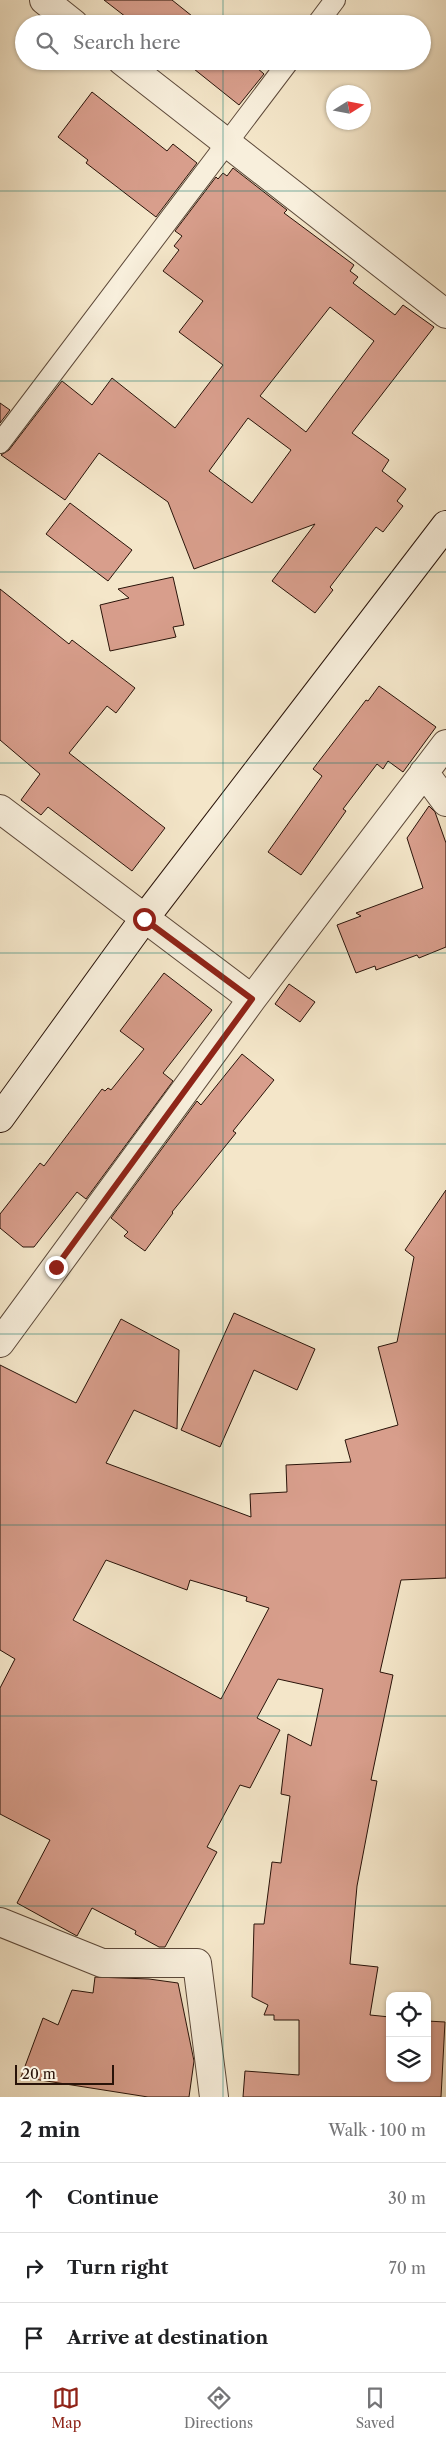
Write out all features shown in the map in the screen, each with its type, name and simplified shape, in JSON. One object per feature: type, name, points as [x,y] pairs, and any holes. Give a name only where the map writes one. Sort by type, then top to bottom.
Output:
[{"type":"street","points":[[44,0],[63,15]]},
{"type":"street","points":[[134,70],[446,314]]},
{"type":"street","points":[[0,1118],[144,919],[446,525]]},
{"type":"street","points":[[0,1343],[252,999],[446,744]]},
{"type":"street","points":[[424,772],[446,802]]},
{"type":"street","points":[[0,809],[252,999]]},
{"type":"street","points":[[0,1922],[102,1963],[197,1963],[214,2097]]},
{"type":"lane","points":[[323,15],[334,0]]},
{"type":"lane","points":[[0,444],[282,70]]},
{"type":"building","points":[[104,0],[172,0],[191,15],[123,15]]},
{"type":"building","points":[[195,70],[259,70],[264,74],[239,105]]},
{"type":"building","points":[[92,92],[167,151],[173,144],[197,163],[156,217],[86,163],[88,160],[58,137]]},
{"type":"building","points":[[233,168],[287,210],[284,213],[354,265],[350,271],[358,277],[353,283],[395,315],[403,305],[434,327],[352,433],[389,460],[382,471],[406,489],[397,501],[403,506],[383,532],[376,527],[330,587],[333,590],[315,613],[272,581],[315,524],[194,569],[168,502],[99,453],[65,500],[1,455],[9,450],[62,381],[92,405],[112,378],[175,428],[223,365],[179,332],[203,301],[163,271],[179,250],[174,246],[182,236],[175,231],[216,177],[218,179],[223,173],[227,176]],"holes":[[[330,307],[374,341],[306,432],[260,396]],[[248,418],[291,450],[252,503],[209,471]]]},
{"type":"building","points":[[0,403],[10,410],[0,423]]},
{"type":"building","points":[[70,503],[132,550],[108,581],[46,534]]},
{"type":"building","points":[[173,577],[184,625],[173,627],[176,637],[110,651],[100,605],[129,598],[118,589]]},
{"type":"building","points":[[0,589],[69,644],[72,640],[135,688],[116,713],[107,706],[69,753],[165,828],[132,871],[48,807],[41,815],[21,800],[40,774],[0,740]]},
{"type":"building","points":[[379,686],[436,727],[403,772],[388,761],[383,769],[377,764],[343,809],[346,811],[301,875],[268,852],[322,776],[313,769]]},
{"type":"building","points":[[429,806],[435,812],[446,843],[446,947],[419,958],[417,955],[376,970],[375,966],[356,973],[337,925],[361,916],[356,913],[423,888],[407,838]]},
{"type":"building","points":[[164,973],[212,1010],[163,1073],[173,1081],[86,1199],[77,1192],[34,1247],[23,1247],[0,1228],[0,1214],[40,1163],[44,1166],[102,1089],[105,1091],[108,1088],[111,1090],[144,1049],[120,1031]]},
{"type":"building","points":[[289,984],[315,1002],[300,1022],[275,1004]]},
{"type":"building","points":[[242,1054],[274,1080],[233,1131],[236,1133],[172,1212],[145,1251],[124,1236],[128,1232],[111,1218],[197,1101],[201,1105]]},
{"type":"building","points":[[446,1190],[446,1578],[401,1580],[380,1672],[393,1675],[371,1780],[377,1781],[357,1886],[350,1964],[378,1967],[370,2015],[386,2017],[386,2082],[431,2082],[431,2021],[445,2022],[441,2097],[243,2097],[245,2071],[299,2075],[299,2020],[274,2020],[274,2015],[264,2015],[268,2005],[252,1997],[254,1924],[264,1924],[272,1862],[281,1863],[290,1796],[281,1794],[288,1734],[311,1746],[323,1689],[278,1679],[257,1718],[280,1730],[250,1788],[240,1785],[207,1847],[217,1852],[165,1947],[159,1947],[135,1934],[136,1931],[92,1908],[77,1936],[17,1903],[50,1840],[0,1814],[0,1688],[15,1659],[0,1650],[0,1365],[76,1403],[121,1319],[179,1350],[177,1429],[134,1410],[106,1463],[251,1517],[250,1494],[287,1492],[286,1465],[351,1462],[345,1440],[398,1425],[378,1347],[397,1342],[414,1257],[405,1250]],"holes":[[[106,1560],[187,1590],[190,1580],[247,1597],[246,1601],[269,1608],[221,1699],[73,1620]]]},
{"type":"building","points":[[234,1313],[315,1349],[297,1390],[254,1370],[220,1447],[181,1430]]},
{"type":"building","points":[[95,1977],[149,1979],[178,1983],[194,2061],[189,2097],[148,2097],[21,2077],[43,2018],[58,2025],[72,1990],[93,1993]]},
{"type":"route","points":[[56,1267],[252,999],[144,919]]}]
